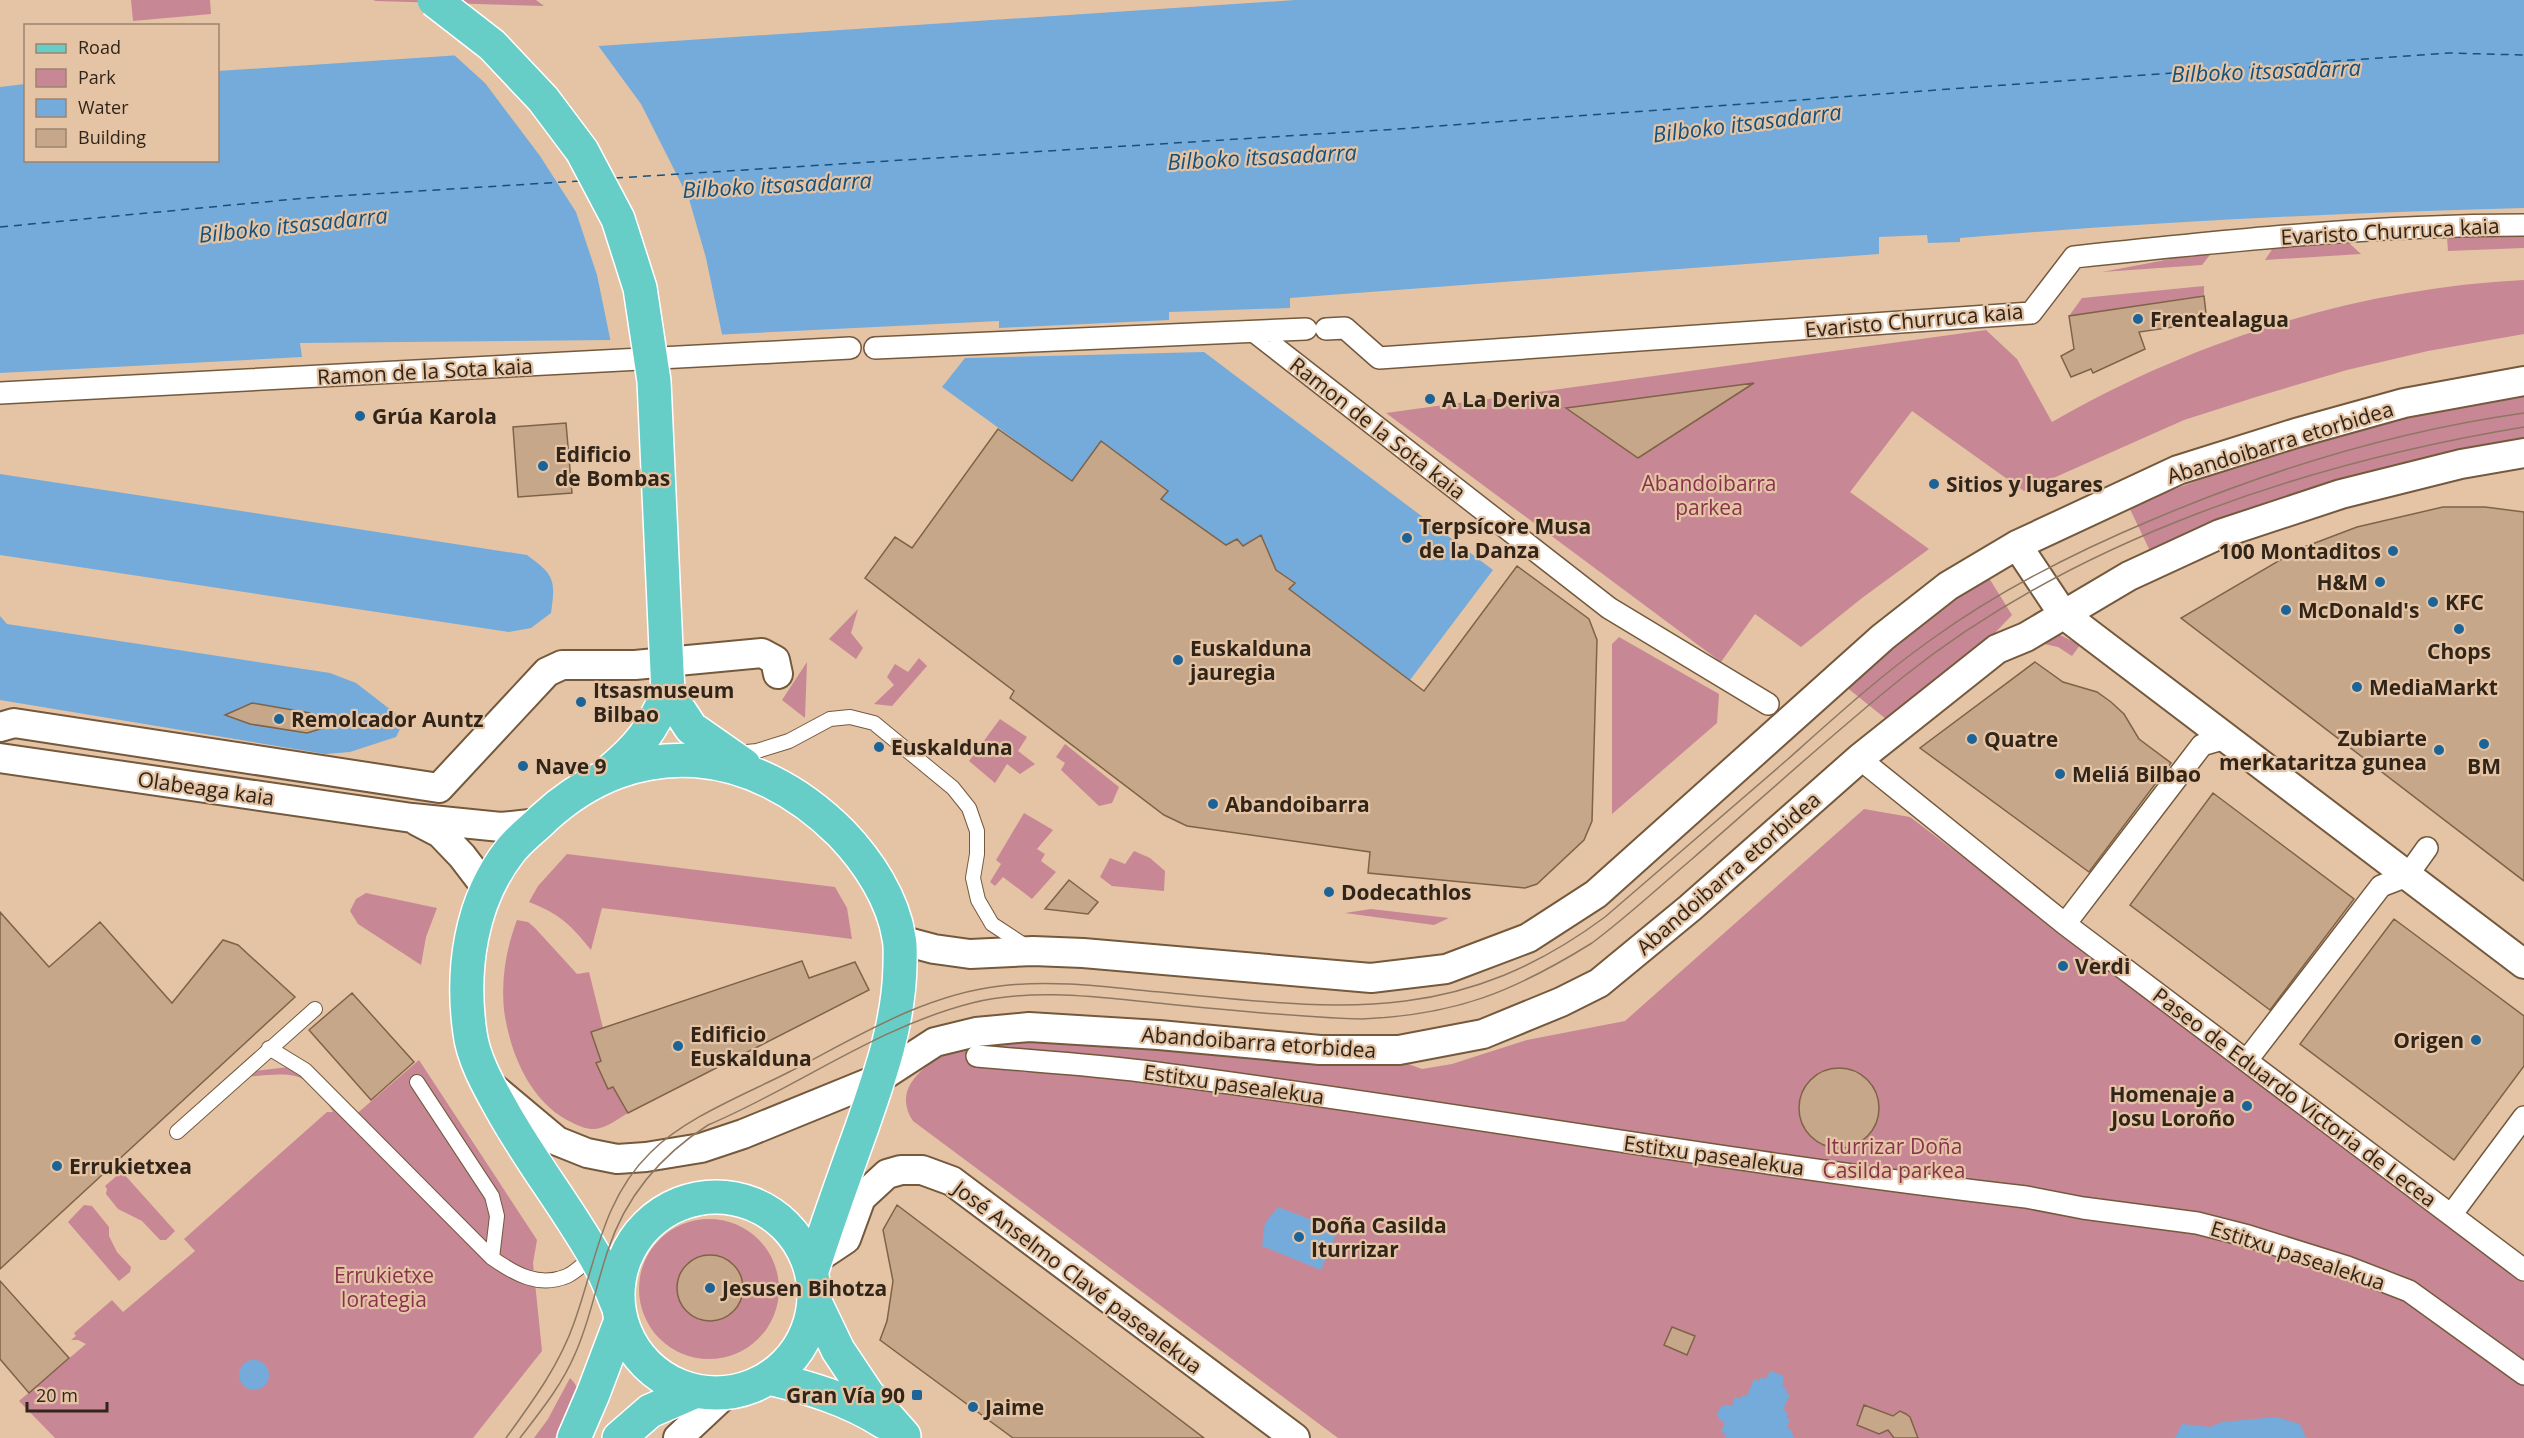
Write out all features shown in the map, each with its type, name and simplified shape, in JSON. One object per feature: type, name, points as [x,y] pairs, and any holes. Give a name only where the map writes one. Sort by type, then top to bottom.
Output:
[{"type":"main road","points":[[434,0],[492,45],[543,99],[582,150],[618,219],[640,288],[654,381],[668,693],[653,726],[632,753],[606,775],[576,792],[511,849],[488,890],[474,926],[469,948],[467,989],[470,1036],[486,1082],[513,1130],[602,1269],[632,1345],[648,1366],[670,1382],[711,1392]]},
{"type":"main road","points":[[619,1438],[650,1411],[711,1392],[741,1390],[769,1378],[787,1363],[801,1345],[810,1324],[814,1277],[878,1079],[896,1017],[900,991],[900,940],[893,912],[879,884],[856,849],[826,818],[691,728],[668,693]]},
{"type":"main road","points":[[606,775],[635,766],[689,761],[732,766],[758,774]]},
{"type":"main road","points":[[574,1438],[593,1394],[620,1313],[619,1276],[629,1249],[646,1225],[670,1208],[698,1198],[728,1198],[756,1205],[781,1221],[800,1244],[814,1277],[838,1350],[868,1395],[906,1437]]},
{"type":"main road","points":[[769,1378],[817,1389],[846,1401],[863,1409],[906,1437]]},
{"type":"street","name":"Evaristo Churruca kaia","points":[[875,348],[1346,328],[1379,358],[2031,313],[2074,257],[2291,235],[2435,225],[2524,225]]},
{"type":"street","name":"Ramon de la Sota kaia","points":[[1255,332],[1609,608],[1768,705]]},
{"type":"street","name":"Ramon de la Sota kaia","points":[[0,393],[850,348]]},
{"type":"street","name":"Abandoibarra etorbidea","points":[[900,940],[934,949],[970,954],[1033,951],[1083,953],[1371,978],[1446,969],[1528,938],[1596,894],[1883,637],[1948,586],[2017,545],[2178,470],[2296,433],[2404,404],[2524,381]]},
{"type":"street","name":"Abandoibarra etorbidea","points":[[486,1082],[557,1141],[587,1153],[617,1159],[701,1148],[743,1134],[878,1079],[935,1042],[976,1032],[1029,1027],[1159,1035],[1320,1050],[1399,1050],[1483,1034],[1561,1002],[1599,983],[1690,908],[1860,758],[1997,649],[2026,637],[2129,576],[2220,534],[2341,494],[2461,464],[2524,453]]},
{"type":"street","points":[[2017,545],[2063,614],[2524,964]]},
{"type":"street","points":[[0,727],[14,723],[439,788],[548,672],[562,665],[636,665],[762,653],[775,660],[778,674]]},
{"type":"street","points":[[2065,924],[2202,745],[2226,738]]},
{"type":"street","name":"Olabeaga kaia","points":[[0,759],[412,818],[501,827],[539,823]]},
{"type":"street","name":"Paseo de Eduardo Victoria de Lecea","points":[[1870,768],[2065,924],[2524,1270]]},
{"type":"street","name":"Olabeaga kaia","points":[[412,818],[440,833],[462,856],[488,890]]},
{"type":"street","points":[[2247,1060],[2381,886],[2407,876],[2427,848]]},
{"type":"street","name":"Estitxu pasealekua","points":[[977,1056],[1138,1071],[1330,1096],[1644,1146],[2026,1197],[2083,1208],[2197,1223],[2248,1236],[2347,1267],[2409,1291],[2524,1374]]},
{"type":"street","points":[[2451,1215],[2524,1117]]},
{"type":"street","name":"José Anselmo Clavé pasealekua","points":[[814,1277],[846,1239],[861,1198],[887,1174],[901,1170],[922,1170],[952,1181],[1295,1438]]},
{"type":"street","points":[[678,1438],[711,1392]]},
{"type":"lane","points":[[722,750],[738,753],[757,751],[789,741],[830,719],[850,717],[874,723],[953,788],[969,808],[977,831],[977,854],[973,878],[978,900],[992,924],[1033,951]]},
{"type":"lane","points":[[177,1132],[315,1009]]},
{"type":"lane","points":[[269,1048],[305,1070],[492,1258],[527,1278],[547,1281],[568,1276],[594,1256]]},
{"type":"lane","points":[[417,1082],[492,1196],[497,1216],[492,1258]]},
{"type":"green space","points":[[131,0],[210,0],[211,14],[133,21]]},
{"type":"green space","points":[[373,0],[536,0],[544,6],[376,1]]},
{"type":"green space","points":[[2524,235],[2524,248],[2448,251],[2447,237]]},
{"type":"green space","points":[[2348,242],[2361,254],[2265,260],[2275,245]]},
{"type":"green space","points":[[2213,251],[2202,265],[2102,272]]},
{"type":"green space","name":"Abandoibarra parkea","points":[[2524,280],[2524,334],[2428,351],[2347,370],[2256,397],[2184,420],[2024,491],[1912,411],[1850,492],[1929,549],[1862,598],[1801,647],[1755,614],[1721,662],[1386,413],[1986,330],[2017,359],[2052,422],[2162,366],[2279,323],[2401,294],[2462,285]]},
{"type":"green space","points":[[2204,286],[2204,296],[2069,316],[2082,298]]},
{"type":"green space","points":[[2524,395],[2524,444],[2151,553],[2129,507],[2298,445],[2367,425],[2448,407]]},
{"type":"green space","points":[[1989,578],[2012,615],[1992,636],[1886,719],[1845,686],[1951,594]]},
{"type":"green space","points":[[858,609],[851,633],[863,648],[856,659],[829,639]]},
{"type":"green space","points":[[2058,634],[2080,645],[2072,656],[2058,647],[2040,643]]},
{"type":"green space","points":[[1619,637],[1719,694],[1717,723],[1612,814],[1612,644]]},
{"type":"green space","points":[[919,658],[927,666],[892,706],[874,704],[894,685],[887,677],[895,664],[908,672]]},
{"type":"green space","points":[[807,662],[805,718],[782,700]]},
{"type":"green space","points":[[1000,719],[1027,737],[1018,751],[1035,764],[1020,774],[1007,764],[995,783],[969,761]]},
{"type":"green space","points":[[1065,744],[1119,787],[1112,803],[1099,806],[1061,770],[1065,763],[1056,757]]},
{"type":"green space","name":"Iturrizar Doña Casilda parkea","points":[[1864,809],[1910,817],[2524,1283],[2524,1438],[1338,1438],[913,1121],[908,1112],[906,1098],[908,1088],[921,1071],[932,1062],[945,1055],[974,1046],[1019,1039],[1397,1060],[1422,1069],[1452,1064],[1527,1040],[1625,1021]]},
{"type":"green space","points":[[1024,813],[1053,830],[1037,849],[1045,854],[1041,861],[1056,872],[1032,899],[1003,877],[995,886],[990,882],[1001,864],[996,860]]},
{"type":"green space","points":[[1134,851],[1150,858],[1165,871],[1164,891],[1112,886],[1100,877],[1110,858],[1125,864]]},
{"type":"green space","points":[[567,854],[835,887],[847,908],[852,939],[602,908],[591,950],[564,921],[529,902],[538,886]]},
{"type":"green space","points":[[366,893],[437,908],[426,937],[421,965],[358,924],[350,911],[356,899]]},
{"type":"green space","points":[[1371,909],[1449,918],[1434,925],[1345,913]]},
{"type":"green space","points":[[517,920],[528,922],[535,928],[577,974],[589,972],[603,1028],[591,1032],[601,1061],[596,1063],[608,1089],[613,1087],[628,1113],[607,1126],[597,1129],[586,1128],[558,1114],[545,1104],[534,1090],[517,1060],[507,1027],[503,987],[505,964]]},
{"type":"green space","name":"Errukietxe lorategia","points":[[419,1060],[537,1240],[533,1263],[542,1351],[473,1438],[55,1438],[19,1401],[86,1344],[78,1340],[71,1340],[76,1336],[74,1333],[112,1300],[123,1312],[195,1251],[184,1239],[327,1112],[333,1112],[315,1087],[296,1076],[245,1077],[246,1072],[289,1067],[300,1071],[344,1117],[346,1123]]},
{"type":"green space","points":[[123,1173],[175,1231],[166,1240],[160,1240],[142,1221],[118,1209],[106,1194],[105,1186]]},
{"type":"green space","points":[[84,1205],[92,1206],[109,1227],[109,1236],[117,1252],[131,1267],[130,1272],[119,1281],[68,1222]]},
{"type":"green space","points":[[709,1219],[736,1224],[759,1239],[774,1262],[779,1289],[774,1316],[759,1339],[736,1354],[709,1359],[682,1354],[659,1339],[644,1316],[639,1289],[644,1262],[659,1239],[682,1224]]},
{"type":"green space","points":[[570,1378],[576,1386],[575,1397],[558,1434],[555,1438],[534,1438],[548,1419]]},
{"type":"water","name":"Bilboko itsasadarra","points":[[1295,0],[2524,0],[2524,208],[2312,215],[2172,223],[1960,238],[1960,242],[1928,243],[1927,235],[1879,237],[1879,254],[1290,298],[1290,308],[1169,312],[1169,320],[999,328],[999,321],[611,340],[300,343],[302,357],[0,373],[0,87],[24,84],[24,162],[219,162],[219,71]]},
{"type":"water","points":[[1204,352],[1493,570],[1410,680],[1289,589],[1295,582],[1276,570],[1261,536],[1243,546],[1237,540],[1226,545],[1161,499],[1167,490],[1101,442],[1072,481],[942,387],[965,358]]},
{"type":"water","points":[[0,474],[527,555],[548,573],[551,579],[553,592],[551,613],[531,628],[509,632],[0,555]]},
{"type":"water","points":[[0,616],[7,624],[330,673],[356,683],[400,717],[401,727],[396,737],[350,752],[325,754],[0,700]]},
{"type":"water","points":[[1278,1207],[1338,1230],[1321,1270],[1262,1246],[1265,1223]]},
{"type":"water","points":[[254,1360],[264,1365],[269,1375],[264,1385],[254,1390],[244,1385],[239,1375],[244,1365]]},
{"type":"water","points":[[1771,1371],[1782,1375],[1784,1381],[1782,1386],[1787,1388],[1785,1392],[1790,1394],[1783,1410],[1788,1412],[1786,1418],[1790,1419],[1787,1428],[1791,1430],[1794,1438],[1725,1438],[1726,1434],[1721,1432],[1725,1423],[1717,1414],[1720,1408],[1724,1405],[1732,1406],[1735,1397],[1740,1399],[1742,1395],[1747,1396],[1754,1379],[1759,1381],[1761,1377],[1765,1379]]},
{"type":"water","points":[[2276,1417],[2300,1424],[2306,1438],[2175,1438],[2182,1424],[2210,1427],[2222,1422]]},
{"type":"pier","points":[[597,44],[641,104],[689,199],[706,258],[723,339],[611,343],[597,275],[576,212],[540,156],[485,83],[453,54]]},
{"type":"building","name":"Frentealagua","points":[[2204,296],[2207,322],[2139,332],[2145,349],[2093,373],[2091,369],[2071,377],[2061,356],[2074,349],[2069,316]]},
{"type":"building","points":[[1754,383],[1638,458],[1566,408]]},
{"type":"building","name":"Edificio de Bombas","points":[[566,423],[572,493],[518,497],[513,427]]},
{"type":"building","name":"Euskalduna jauregia","points":[[998,429],[1072,481],[1101,441],[1168,491],[1161,499],[1226,545],[1237,539],[1243,546],[1261,535],[1276,570],[1295,583],[1289,589],[1424,691],[1517,566],[1589,619],[1597,640],[1592,821],[1584,840],[1537,884],[1525,888],[1368,873],[1370,852],[1187,826],[1164,815],[1010,698],[1014,691],[865,578],[895,537],[912,548]]},
{"type":"building","name":"Zubiarte merkataritza gunea","points":[[2443,507],[2485,507],[2524,512],[2524,881],[2181,618],[2299,549],[2357,527]]},
{"type":"building","name":"Meliá Bilbao","points":[[2035,662],[2063,682],[2097,692],[2111,702],[2124,714],[2139,739],[2171,763],[2089,872],[1920,748]]},
{"type":"building","name":"Remolcador Auntz","points":[[252,703],[310,713],[327,727],[307,733],[250,724],[225,715]]},
{"type":"building","points":[[2213,793],[2354,899],[2270,1010],[2130,905]]},
{"type":"building","points":[[1069,880],[1098,902],[1088,914],[1045,909]]},
{"type":"building","name":"Errukietxea","points":[[0,912],[49,967],[100,922],[172,1003],[223,940],[238,945],[295,997],[0,1269]]},
{"type":"building","points":[[2394,919],[2524,1016],[2524,1066],[2454,1160],[2300,1044]]},
{"type":"building","name":"Edificio Euskalduna","points":[[802,961],[809,978],[855,962],[869,990],[628,1113],[613,1087],[608,1089],[596,1063],[601,1061],[591,1032]]},
{"type":"building","points":[[352,993],[414,1062],[371,1100],[309,1030]]},
{"type":"building","points":[[1839,1068],[1854,1071],[1867,1080],[1876,1093],[1879,1108],[1876,1123],[1867,1136],[1854,1145],[1839,1148],[1824,1145],[1811,1136],[1802,1123],[1799,1108],[1802,1093],[1811,1080],[1824,1071]]},
{"type":"building","points":[[897,1205],[1204,1438],[1013,1438],[880,1340],[887,1321],[893,1281],[883,1230]]},
{"type":"building","name":"Jesusen Bihotza","points":[[710,1255],[723,1257],[738,1270],[743,1288],[741,1301],[728,1316],[710,1321],[697,1319],[682,1306],[677,1288],[679,1275],[692,1260]]},
{"type":"building","points":[[0,1281],[69,1358],[29,1393],[0,1359]]},
{"type":"building","points":[[1672,1327],[1695,1336],[1687,1355],[1664,1345]]},
{"type":"building","points":[[1864,1405],[1893,1416],[1900,1411],[1906,1414],[1910,1417],[1918,1438],[1894,1438],[1888,1430],[1879,1434],[1857,1425]]},
{"type":"ferry route","points":[[615,178],[1383,130],[2449,53],[2524,55]]},
{"type":"ferry route","points":[[0,227],[306,198],[580,181]]},
{"type":"tram line","points":[[506,1438],[561,1354],[574,1323],[602,1233],[621,1191],[634,1171],[664,1140],[735,1098],[917,1008],[944,998],[1000,986],[1074,984],[1330,1005],[1386,1003],[1439,995],[1493,979],[1548,954],[1605,917],[1895,667],[1958,621],[2039,573],[2154,519],[2289,468],[2382,441],[2524,413]]},
{"type":"tram line","points":[[520,1438],[564,1377],[585,1329],[616,1230],[635,1195],[660,1163],[708,1125],[870,1042],[903,1027],[972,1003],[1018,996],[1088,996],[1260,1013],[1362,1019],[1426,1012],[1483,998],[1536,975],[1592,943],[1643,902],[1903,677],[1970,628],[2042,585],[2118,547],[2197,514],[2278,486],[2360,462],[2442,442],[2524,427]]},
{"type":"place","name":"Frentealagua","points":[[2138,319]]},
{"type":"place","name":"A La Deriva","points":[[1430,399]]},
{"type":"place","name":"Grúa Karola","points":[[360,416]]},
{"type":"place","name":"Edificio de Bombas","points":[[543,466]]},
{"type":"place","name":"Sitios y lugares","points":[[1934,484]]},
{"type":"place","name":"Terpsícore Musa de la Danza","points":[[1407,538]]},
{"type":"place","name":"100 Montaditos","points":[[2393,551]]},
{"type":"place","name":"H&M","points":[[2380,582]]},
{"type":"place","name":"KFC","points":[[2433,602]]},
{"type":"place","name":"McDonald's","points":[[2286,610]]},
{"type":"place","name":"Chops","points":[[2459,629]]},
{"type":"place","name":"Euskalduna jauregia","points":[[1178,660]]},
{"type":"place","name":"MediaMarkt","points":[[2357,687]]},
{"type":"place","name":"Itsasmuseum Bilbao","points":[[581,702]]},
{"type":"place","name":"Remolcador Auntz","points":[[279,719]]},
{"type":"place","name":"Quatre","points":[[1972,739]]},
{"type":"place","name":"BM","points":[[2484,744]]},
{"type":"place","name":"Euskalduna","points":[[879,747]]},
{"type":"place","name":"Zubiarte merkataritza gunea","points":[[2439,750]]},
{"type":"place","name":"Nave 9","points":[[523,766]]},
{"type":"place","name":"Meliá Bilbao","points":[[2060,774]]},
{"type":"place","name":"Abandoibarra","points":[[1213,804]]},
{"type":"place","name":"Dodecathlos","points":[[1329,892]]},
{"type":"place","name":"Verdi","points":[[2063,966]]},
{"type":"place","name":"Origen","points":[[2476,1040]]},
{"type":"place","name":"Edificio Euskalduna","points":[[678,1046]]},
{"type":"place","name":"Homenaje a Josu Loroño","points":[[2247,1106]]},
{"type":"place","name":"Errukietxea","points":[[57,1166]]},
{"type":"place","name":"Doña Casilda Iturrizar","points":[[1299,1237]]},
{"type":"place","name":"Jesusen Bihotza","points":[[710,1288]]},
{"type":"place","name":"Gran Vía 90","points":[[917,1395]]},
{"type":"place","name":"Jaime","points":[[973,1407]]}]
